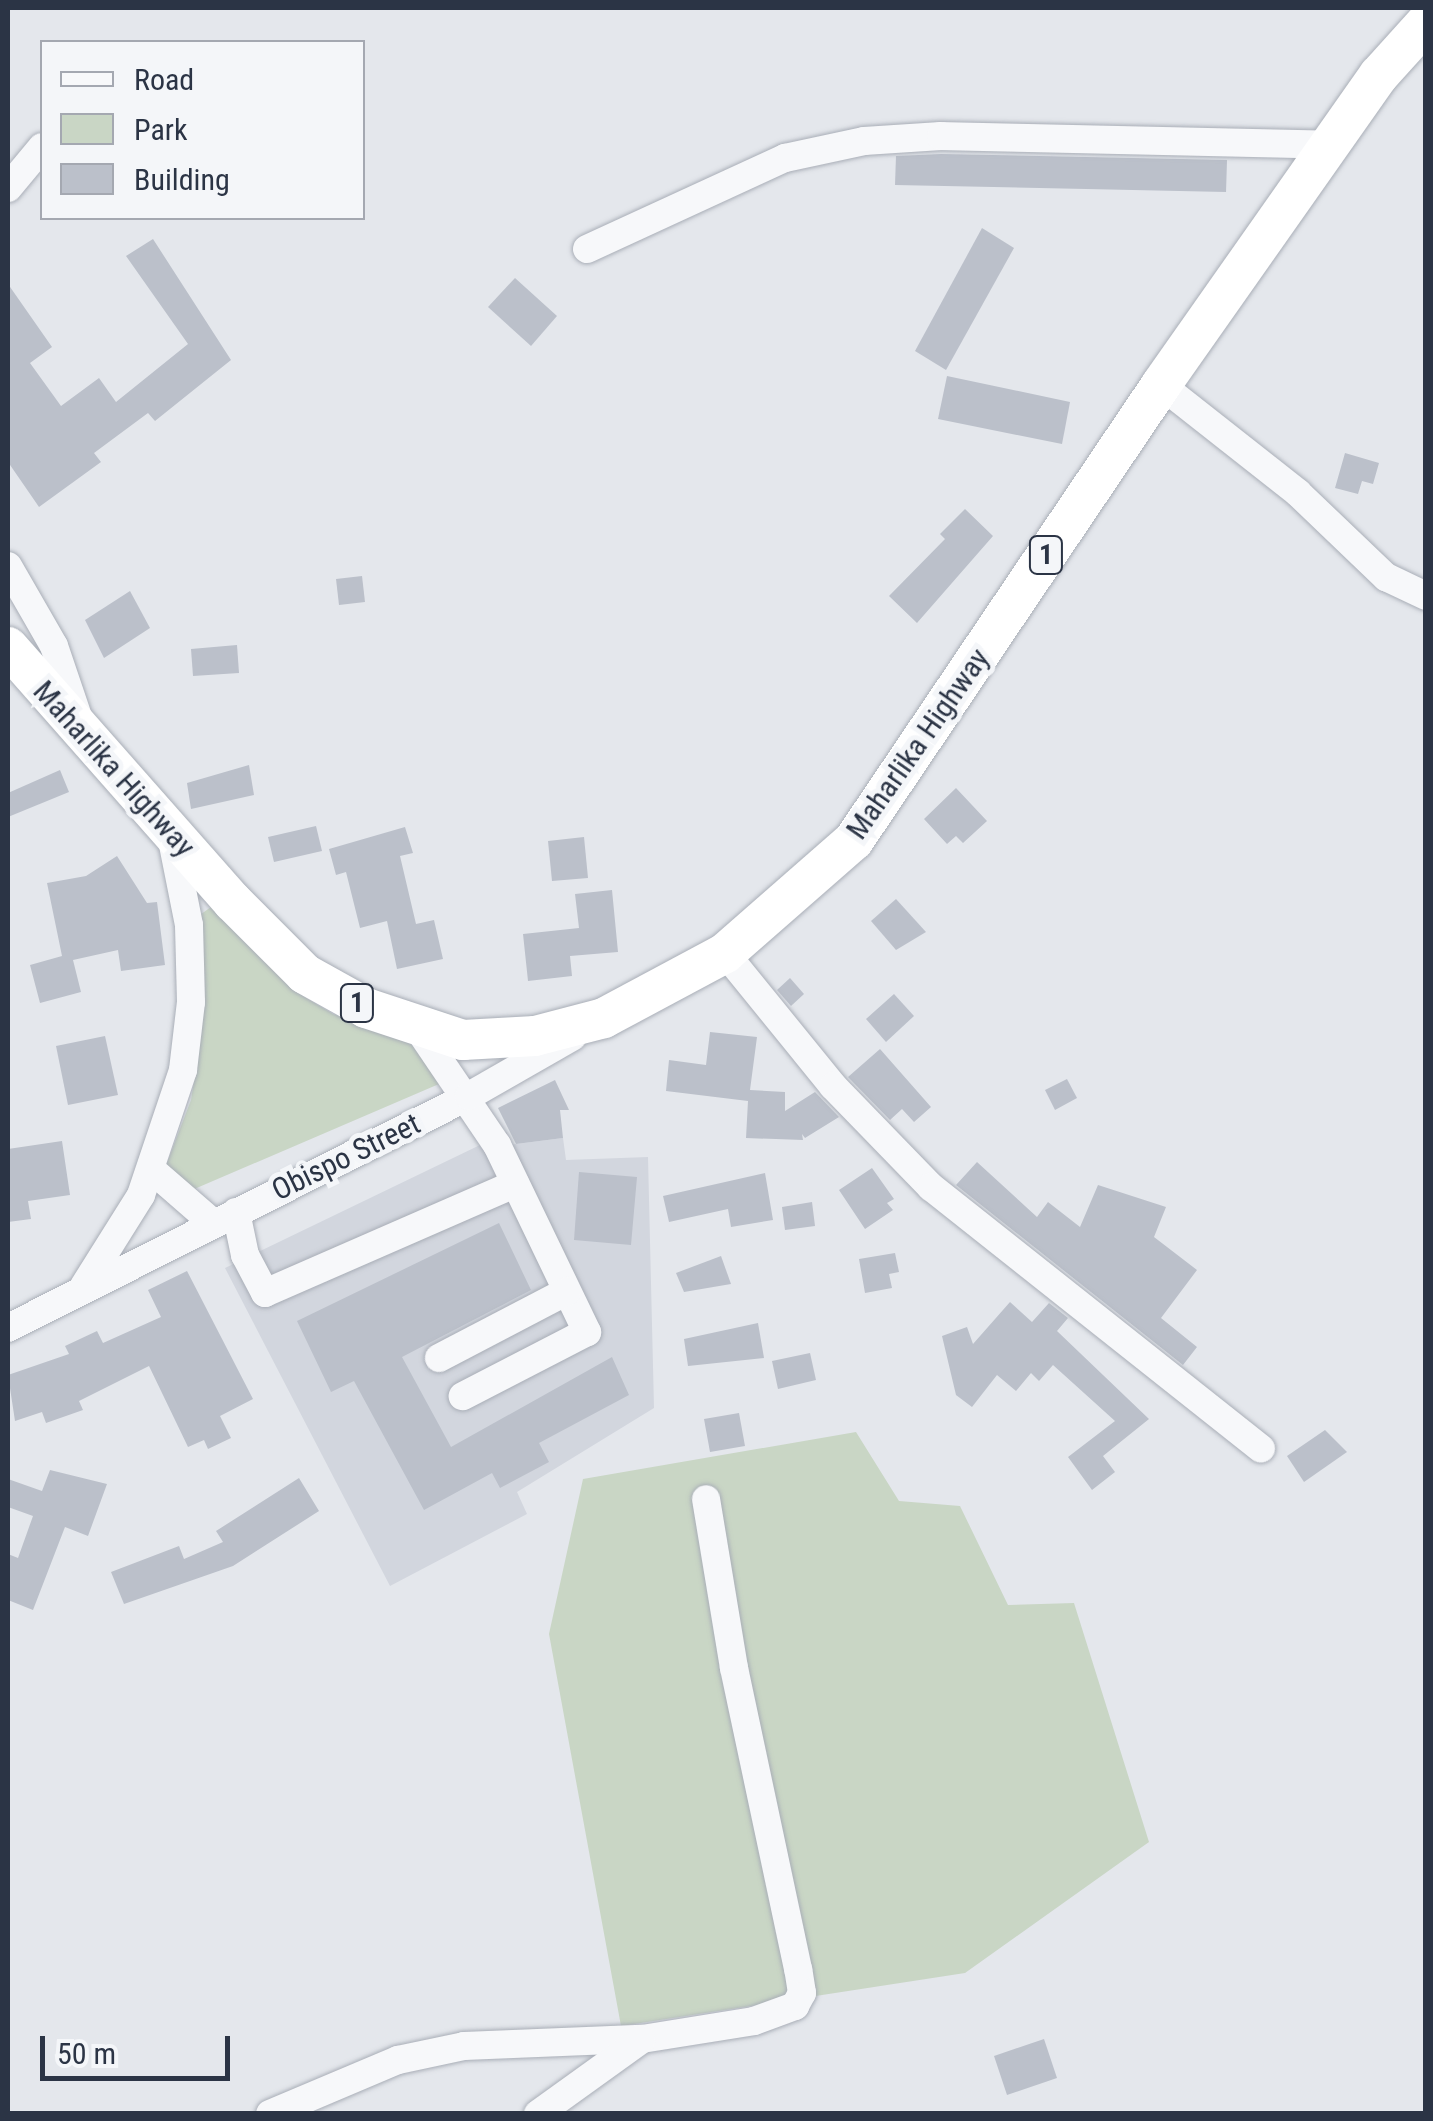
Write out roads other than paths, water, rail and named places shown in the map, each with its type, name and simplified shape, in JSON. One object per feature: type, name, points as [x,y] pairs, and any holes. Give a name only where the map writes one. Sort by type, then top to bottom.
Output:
[{"type":"highway","name":"Maharlika Highway","points":[[8,650],[87,742],[304,974],[419,1030],[463,1040],[535,1036],[604,1018],[725,953],[854,840],[1161,386],[1329,146],[1426,23]]},
{"type":"street","points":[[587,249],[785,158],[864,141],[942,136],[1329,146]]},
{"type":"street","points":[[8,188],[40,149]]},
{"type":"street","points":[[1161,386],[1298,493],[1386,576],[1426,596]]},
{"type":"street","points":[[8,566],[54,646],[87,742]]},
{"type":"street","points":[[84,1288],[152,1170],[183,1070],[191,1002],[189,925],[170,831]]},
{"type":"street","points":[[725,953],[834,1086],[931,1187],[1261,1449]]},
{"type":"street","name":"Obispo Street","points":[[8,1328],[469,1096],[604,1018]]},
{"type":"street","points":[[419,1030],[469,1096],[588,1332],[463,1396]]},
{"type":"street","points":[[152,1170],[224,1218],[264,1293],[515,1184]]},
{"type":"street","points":[[439,1358],[567,1290]]},
{"type":"street","points":[[270,2114],[398,2060],[431,2053],[642,2040],[784,2014],[802,1993],[706,1499]]},
{"type":"street","points":[[538,2114],[642,2040]]}]
